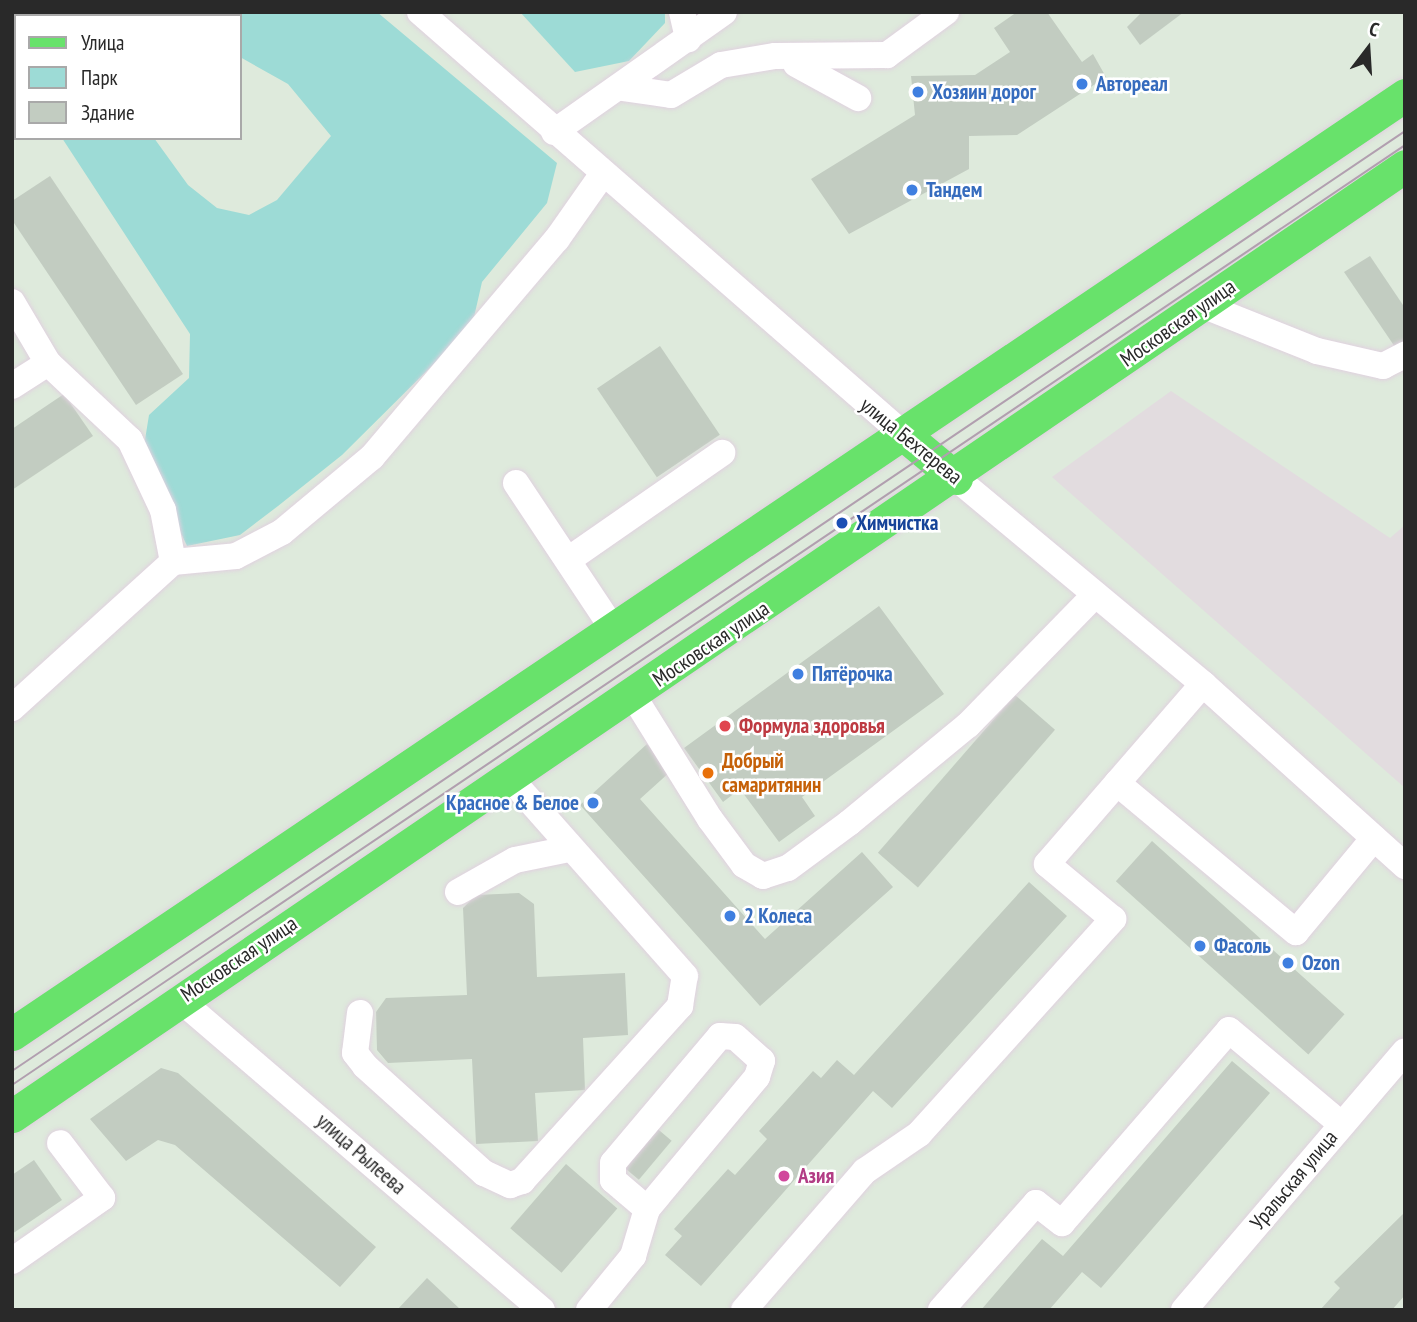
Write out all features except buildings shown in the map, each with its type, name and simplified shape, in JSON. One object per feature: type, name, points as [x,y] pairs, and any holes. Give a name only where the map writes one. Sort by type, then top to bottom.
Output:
[{"type":"main road","points":[[12,1034],[1405,95]]},
{"type":"main road","name":"Московская улица","points":[[12,1116],[179,999],[634,697],[956,478],[1405,166]]},
{"type":"main road","name":"улица Бехтерева","points":[[902,434],[956,478]]},
{"type":"street","name":"улица Бехтерева","points":[[420,12],[602,175],[902,434]]},
{"type":"street","points":[[682,12],[688,39]]},
{"type":"street","points":[[554,132],[622,88],[724,12]]},
{"type":"street","points":[[622,88],[671,95],[721,65],[775,55],[887,55],[946,12]]},
{"type":"street","points":[[775,55],[827,76],[859,98]]},
{"type":"street","points":[[12,708],[173,562],[236,556],[282,532],[373,457],[557,239],[602,175]]},
{"type":"street","points":[[12,302],[48,363],[130,440],[163,510],[173,562]]},
{"type":"street","points":[[1202,305],[1317,351],[1383,366],[1405,355]]},
{"type":"street","points":[[12,386],[48,363]]},
{"type":"street","points":[[568,560],[722,453]]},
{"type":"street","name":"улица Бехтерева","points":[[956,478],[1203,684],[1405,866]]},
{"type":"street","points":[[516,483],[613,629]]},
{"type":"street","points":[[634,697],[710,819],[744,865],[763,876],[788,868],[849,823],[968,725],[1095,595]]},
{"type":"street","points":[[744,1310],[865,1171],[919,1134],[1113,919],[1047,864],[1203,684]]},
{"type":"street","points":[[360,1013],[355,1054],[365,1066],[484,1173],[510,1185],[522,1181],[680,1006],[685,990],[685,976],[569,849],[511,779]]},
{"type":"street","points":[[1118,783],[1296,932],[1374,838]]},
{"type":"street","points":[[458,892],[515,860],[569,849]]},
{"type":"street","name":"улица Рылеева","points":[[179,999],[542,1310]]},
{"type":"street","points":[[941,1310],[1036,1203],[1062,1223],[1228,1030],[1341,1124]]},
{"type":"street","points":[[589,1310],[633,1256],[644,1237],[647,1209],[757,1077],[762,1061],[735,1037],[720,1036],[613,1163],[613,1180],[647,1209]]},
{"type":"street","name":"Уральская улица","points":[[1184,1310],[1405,1051]]},
{"type":"street","points":[[12,1261],[102,1198],[60,1143]]},
{"type":"shaded area","points":[[1171,391],[1390,538],[1405,525],[1405,788],[1052,477]]},
{"type":"green space","points":[[165,12],[377,12],[557,163],[547,203],[482,282],[472,326],[342,455],[278,506],[240,535],[187,546],[143,452],[149,415],[189,378],[190,334],[63,140],[155,140],[188,185],[217,208],[249,215],[277,200],[331,136],[288,84],[242,58],[242,14]]},
{"type":"green space","points":[[520,12],[665,12],[665,23],[629,61],[575,72]]},
{"type":"tram line","points":[[12,1071],[1405,131]]},
{"type":"tram line","points":[[12,1085],[1405,145]]},
{"type":"place","name":"Автореал","points":[[1082,84]]},
{"type":"place","name":"Хозяин дорог","points":[[918,92]]},
{"type":"place","name":"Тандем","points":[[912,190]]},
{"type":"place","name":"Химчистка","points":[[842,523]]},
{"type":"place","name":"Пятёрочка","points":[[798,674]]},
{"type":"place","name":"Формула здоровья","points":[[725,726]]},
{"type":"place","name":"Добрый самаритянин","points":[[708,773]]},
{"type":"place","name":"Красное & Белое","points":[[593,803]]},
{"type":"place","name":"2 Колеса","points":[[730,916]]},
{"type":"place","name":"Фасоль","points":[[1200,946]]},
{"type":"place","name":"Ozon","points":[[1288,963]]},
{"type":"place","name":"Азия","points":[[784,1176]]}]
